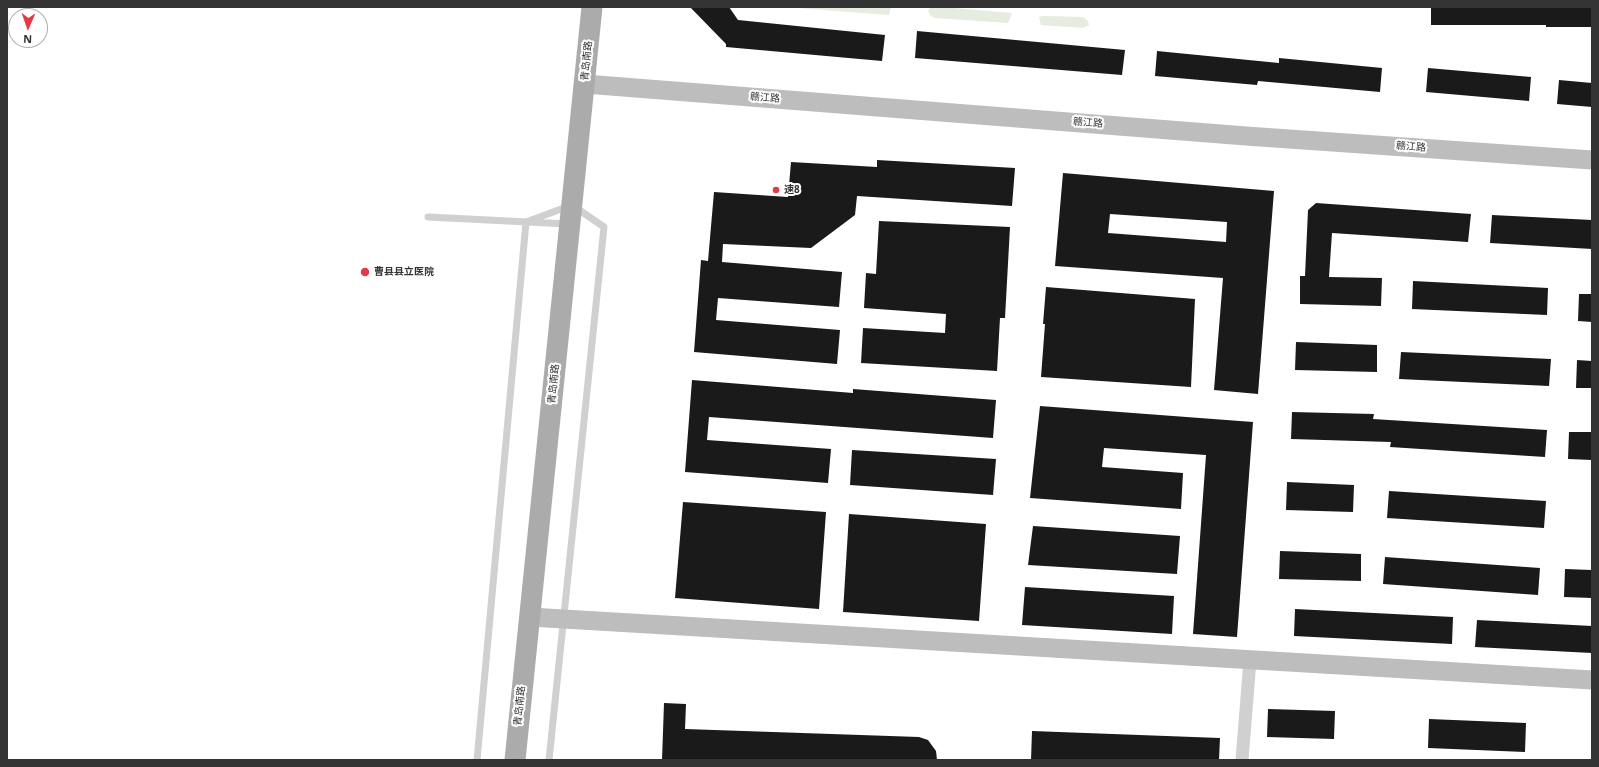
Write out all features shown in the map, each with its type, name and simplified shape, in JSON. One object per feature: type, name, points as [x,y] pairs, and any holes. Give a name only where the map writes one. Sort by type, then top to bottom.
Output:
[{"type":"main road","name":"青岛南路","points":[[515,760],[592,7]]},
{"type":"street","name":"赣江路","points":[[585,84],[1230,134],[1592,160]]},
{"type":"street","points":[[530,617],[1592,680]]},
{"type":"street","points":[[1242,760],[1250,660]]},
{"type":"lane","points":[[526,222],[571,214]]},
{"type":"lane","points":[[428,217],[526,222],[571,214],[604,227],[548,760]]},
{"type":"lane","points":[[477,760],[526,222]]},
{"type":"shaded area","points":[[784,7],[891,7],[889,15]]},
{"type":"shaded area","points":[[931,7],[1012,13],[1008,23],[935,18],[931,16],[928,11]]},
{"type":"shaded area","points":[[1039,17],[1083,17],[1088,21],[1089,25],[1083,28],[1041,25]]},
{"type":"building","points":[[690,7],[729,7],[738,20],[885,35],[882,61],[726,47],[726,44]]},
{"type":"building","points":[[1431,7],[1592,7],[1592,27],[1546,27],[1546,25],[1431,25]]},
{"type":"building","points":[[917,31],[1125,50],[1122,75],[915,58]]},
{"type":"building","points":[[1157,51],[1279,63],[1279,58],[1382,68],[1380,92],[1258,81],[1257,85],[1155,76]]},
{"type":"building","points":[[1428,68],[1531,77],[1529,101],[1426,92]]},
{"type":"building","points":[[1559,80],[1592,83],[1592,107],[1557,104]]},
{"type":"building","points":[[877,160],[1015,168],[1012,206],[857,196],[855,215],[811,248],[723,244],[722,262],[842,272],[839,307],[718,298],[716,320],[840,330],[837,364],[694,352],[701,260],[708,261],[714,192],[788,197],[791,162],[877,167]]},
{"type":"building","points":[[1063,173],[1274,191],[1258,394],[1214,390],[1223,278],[1055,266]],"holes":[[[1110,214],[1227,222],[1226,242],[1108,233]]]},
{"type":"building","points":[[1316,203],[1471,214],[1468,242],[1332,233],[1329,277],[1382,278],[1381,306],[1300,304],[1300,276],[1305,276],[1308,210]]},
{"type":"building","points":[[1492,215],[1592,220],[1592,249],[1490,243]]},
{"type":"building","points":[[879,221],[1010,227],[1005,318],[1000,318],[997,371],[861,363],[863,328],[945,333],[946,314],[864,308],[866,273],[876,274]]},
{"type":"building","points":[[1413,281],[1548,288],[1547,315],[1412,309]]},
{"type":"building","points":[[1046,287],[1195,299],[1191,387],[1041,377]]},
{"type":"building","points":[[1579,294],[1592,294],[1592,322],[1578,321]]},
{"type":"building","points":[[1296,342],[1377,345],[1377,372],[1295,370]]},
{"type":"building","points":[[1401,352],[1551,359],[1549,386],[1399,379]]},
{"type":"building","points":[[1577,360],[1592,361],[1592,388],[1576,388]]},
{"type":"building","points":[[692,380],[853,393],[853,389],[996,400],[993,438],[709,417],[707,440],[831,449],[828,483],[685,472]]},
{"type":"building","points":[[1040,406],[1253,422],[1237,637],[1193,634],[1206,455],[1104,448],[1102,467],[1183,473],[1181,509],[1030,498]]},
{"type":"building","points":[[1292,412],[1374,414],[1373,419],[1547,430],[1545,457],[1390,447],[1391,442],[1291,439]]},
{"type":"building","points":[[1569,432],[1592,432],[1592,460],[1568,459]]},
{"type":"building","points":[[852,450],[996,459],[993,495],[850,485]]},
{"type":"building","points":[[1287,482],[1354,485],[1353,512],[1286,510]]},
{"type":"building","points":[[1389,491],[1546,501],[1544,528],[1387,518]]},
{"type":"building","points":[[683,502],[826,512],[819,609],[675,598]]},
{"type":"building","points":[[849,514],[986,524],[979,621],[843,612]]},
{"type":"building","points":[[1033,526],[1180,536],[1177,574],[1028,565]]},
{"type":"building","points":[[1280,551],[1361,554],[1361,581],[1279,579]]},
{"type":"building","points":[[1385,557],[1540,568],[1538,595],[1383,584]]},
{"type":"building","points":[[1565,569],[1592,570],[1592,598],[1564,597]]},
{"type":"building","points":[[1025,587],[1174,596],[1172,634],[1022,625]]},
{"type":"building","points":[[1295,609],[1453,617],[1452,644],[1294,636]]},
{"type":"building","points":[[1477,620],[1592,626],[1592,653],[1475,647]]},
{"type":"building","points":[[664,703],[686,704],[685,729],[919,737],[928,740],[936,751],[937,760],[662,760]]},
{"type":"building","points":[[1268,709],[1335,711],[1334,739],[1267,737]]},
{"type":"building","points":[[1429,719],[1526,723],[1525,752],[1428,748]]},
{"type":"building","points":[[1032,731],[1220,738],[1219,760],[1031,760]]},
{"type":"place","name":"速8","points":[[776,190]]},
{"type":"place","name":"曹县县立医院","points":[[365,272]]}]
